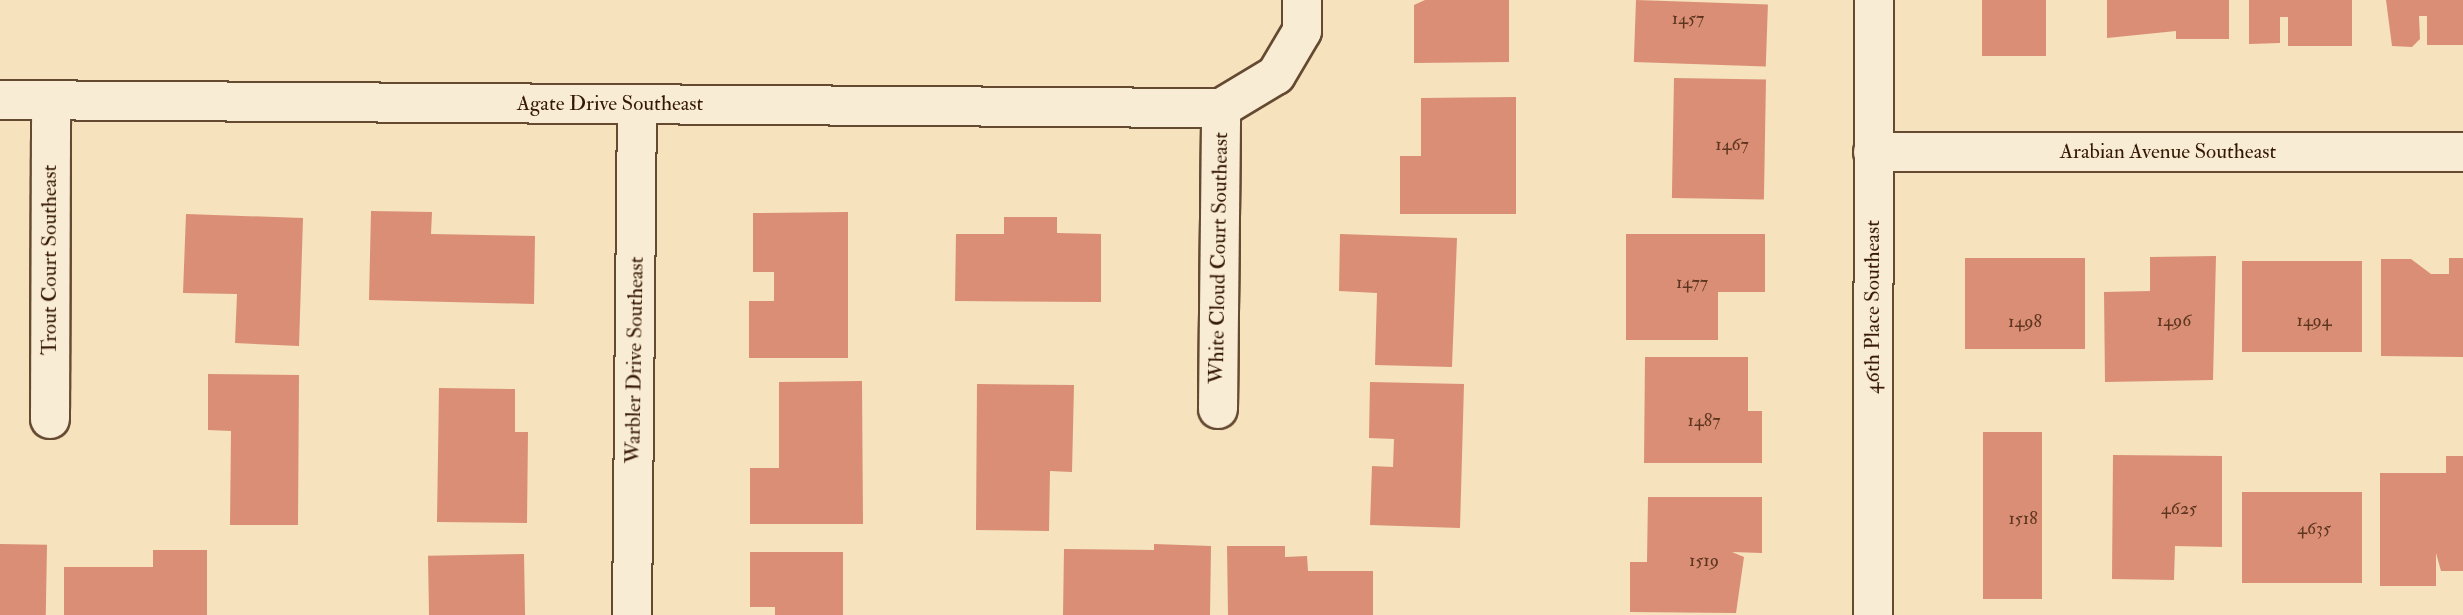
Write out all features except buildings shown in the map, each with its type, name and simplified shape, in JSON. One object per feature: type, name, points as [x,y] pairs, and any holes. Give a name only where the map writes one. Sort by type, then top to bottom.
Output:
[{"type":"street","points":[[1221,108],[1276,75],[1302,32],[1302,0]]},
{"type":"street","name":"46th Place Southeast","points":[[1873,615],[1874,0]]},
{"type":"street","name":"Agate Drive Southeast","points":[[0,100],[1221,108]]},
{"type":"street","name":"Trout Court Southeast","points":[[50,419],[51,101]]},
{"type":"street","name":"Warbler Drive Southeast","points":[[632,615],[637,104]]},
{"type":"street","name":"White Cloud Court Southeast","points":[[1218,410],[1221,108]]},
{"type":"street","name":"Arabian Avenue Southeast","points":[[1873,152],[2463,152]]}]
